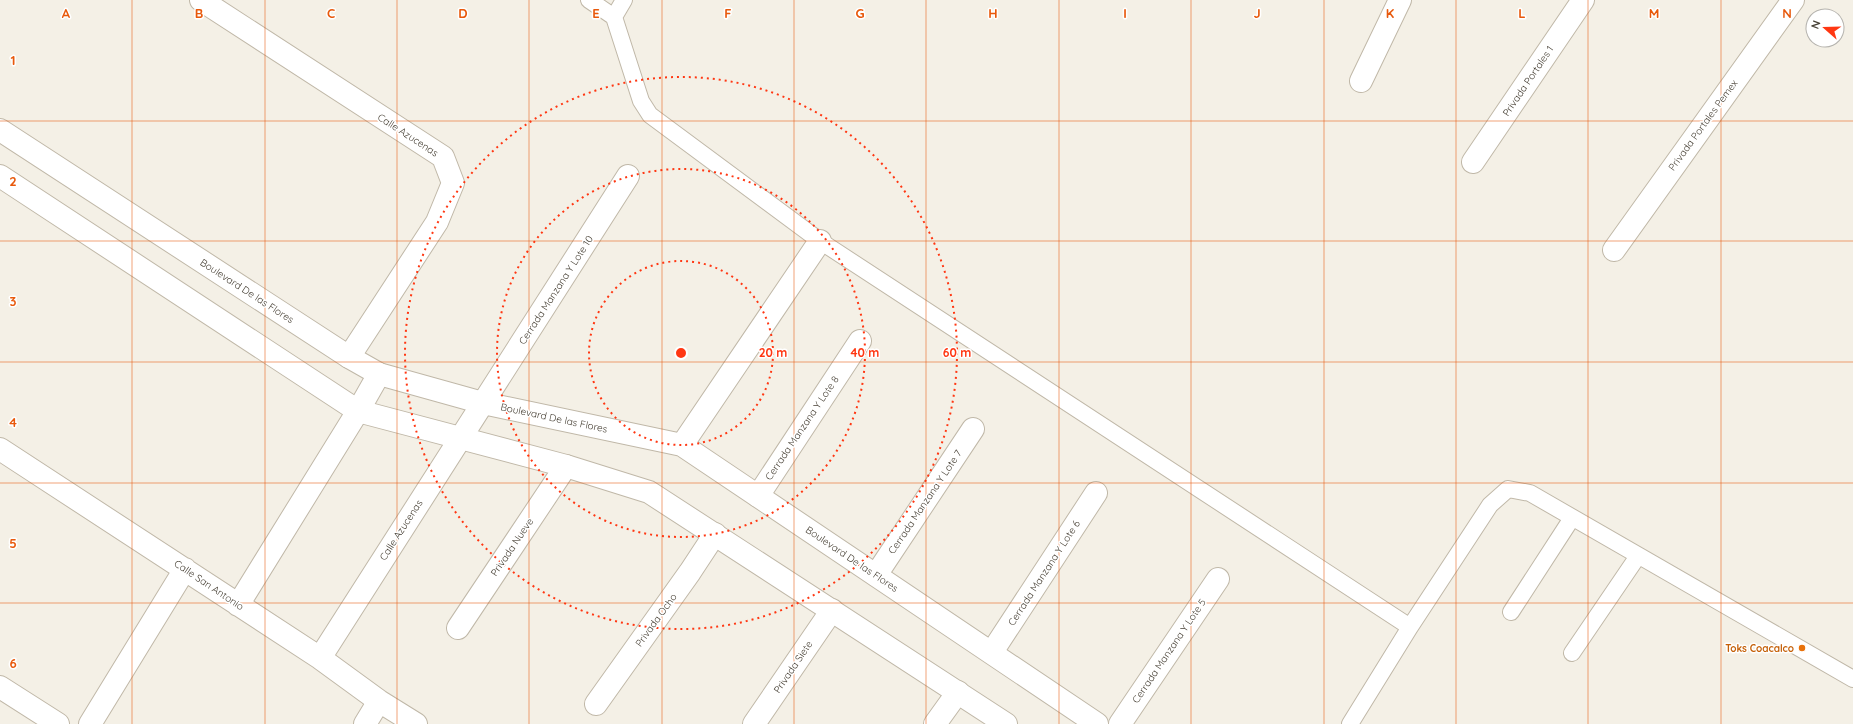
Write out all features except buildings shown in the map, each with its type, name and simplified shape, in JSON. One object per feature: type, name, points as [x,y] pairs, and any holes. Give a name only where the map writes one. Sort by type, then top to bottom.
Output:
[{"type":"street","name":"Calle Azucenas","points":[[201,0],[443,157],[453,183],[437,222],[349,357]]},
{"type":"street","points":[[1361,81],[1400,0]]},
{"type":"street","name":"Privada Portales 1","points":[[1473,162],[1583,0]]},
{"type":"street","name":"Privada Portales Pemex","points":[[1614,250],[1793,0]]},
{"type":"street","name":"Boulevard De las Flores","points":[[0,130],[349,357],[379,374],[483,403],[682,446],[992,652],[1097,724]]},
{"type":"street","points":[[0,176],[358,411],[459,439],[566,466],[649,492],[1006,724]]},
{"type":"street","name":"Cerrada Manzana Y Lote 10","points":[[483,403],[628,176]]},
{"type":"street","points":[[682,446],[820,241]]},
{"type":"street","name":"Cerrada Manzana Y Lote 8","points":[[758,496],[860,341]]},
{"type":"street","points":[[238,605],[358,411],[379,374]]},
{"type":"street","name":"Calle Azucenas","points":[[320,658],[483,403]]},
{"type":"street","name":"Cerrada Manzana Y Lote 7","points":[[876,575],[973,429]]},
{"type":"street","name":"Calle San Antonio","points":[[0,449],[320,658],[416,724]]},
{"type":"street","name":"Privada Nueve","points":[[458,628],[566,466]]},
{"type":"street","name":"Cerrada Manzana Y Lote 6","points":[[992,652],[1096,493]]},
{"type":"street","name":"Privada Ocho","points":[[596,704],[690,572],[714,534]]},
{"type":"street","points":[[90,724],[185,569]]},
{"type":"street","name":"Cerrada Manzana Y Lote 5","points":[[1120,724],[1218,579]]},
{"type":"street","name":"Privada Siete","points":[[754,724],[832,610]]},
{"type":"street","points":[[0,688],[58,724]]},
{"type":"street","points":[[935,724],[958,692]]},
{"type":"street","points":[[365,724],[379,700]]},
{"type":"lane","points":[[589,0],[614,17],[641,101],[650,114],[820,241],[1410,628]]},
{"type":"lane","points":[[614,17],[624,0]]},
{"type":"lane","points":[[1350,724],[1490,505],[1508,489],[1530,493],[1853,679]]},
{"type":"lane","points":[[1511,612],[1572,518]]},
{"type":"lane","points":[[1572,653],[1638,556]]},
{"type":"place","name":"Toks Coacalco","points":[[1802,648]]}]
